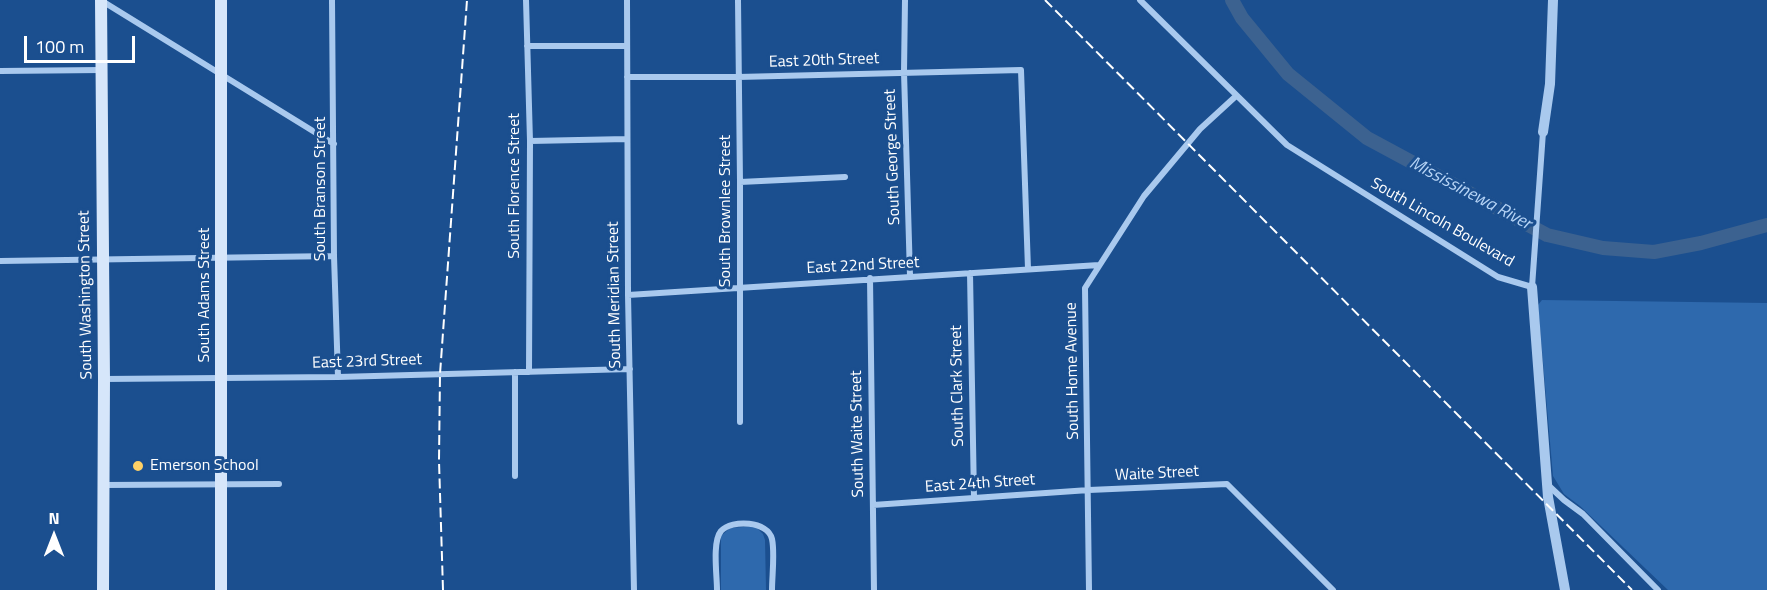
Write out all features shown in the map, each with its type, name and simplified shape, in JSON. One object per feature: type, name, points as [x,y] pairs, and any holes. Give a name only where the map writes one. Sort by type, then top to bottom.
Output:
[{"type":"main road","name":"South Washington Street","points":[[101,0],[103,590]]},
{"type":"main road","name":"South Adams Street","points":[[221,0],[221,590]]},
{"type":"street","points":[[101,0],[334,144]]},
{"type":"street","name":"South Branson Street","points":[[332,0],[334,256],[338,377]]},
{"type":"street","name":"South Florence Street","points":[[526,0],[530,141],[530,372]]},
{"type":"street","name":"South Meridian Street","points":[[627,0],[628,295],[634,590]]},
{"type":"street","name":"South Brownlee Street","points":[[738,0],[740,422]]},
{"type":"street","name":"South George Street","points":[[905,0],[904,72],[910,276]]},
{"type":"street","name":"South Lincoln Boulevard","points":[[1140,0],[1287,146],[1498,277],[1532,287]]},
{"type":"street","points":[[1552,0],[1550,84],[1543,132],[1532,287],[1549,506],[1566,590]]},
{"type":"street","points":[[526,46],[627,46]]},
{"type":"street","points":[[0,71],[101,70]]},
{"type":"street","name":"East 20th Street","points":[[627,77],[738,77],[1021,70],[1028,269]]},
{"type":"street","name":"South Home Avenue","points":[[1089,590],[1085,288],[1144,196],[1166,168],[1200,129],[1236,96]]},
{"type":"street","points":[[530,141],[627,139]]},
{"type":"street","points":[[740,183],[845,177]]},
{"type":"street","points":[[0,261],[334,256]]},
{"type":"street","name":"East 22nd Street","points":[[628,295],[1099,265]]},
{"type":"street","name":"South Clark Street","points":[[970,273],[974,498]]},
{"type":"street","name":"South Waite Street","points":[[870,278],[874,590]]},
{"type":"street","name":"East 23rd Street","points":[[104,379],[338,377],[630,369]]},
{"type":"street","points":[[515,372],[515,476]]},
{"type":"street","points":[[104,485],[279,484]]},
{"type":"street","name":"Waite Street","points":[[1089,490],[1227,484],[1333,590]]},
{"type":"street","points":[[1548,484],[1583,514],[1658,590]]},
{"type":"street","name":"East 24th Street","points":[[873,505],[1089,490]]},
{"type":"street","points":[[717,590],[716,542],[722,530],[732,525],[755,524],[766,528],[772,538],[772,590]]},
{"type":"shaded area","points":[[1542,300],[1767,303],[1767,590],[1668,590],[1580,506],[1564,494],[1553,476],[1538,305]]},
{"type":"shaded area","points":[[755,526],[763,534],[765,540],[766,590],[721,590],[721,536],[730,528]]},
{"type":"waterway","name":"Mississinewa River","points":[[1232,0],[1242,18],[1288,74],[1367,138],[1547,235],[1603,248],[1654,252],[1701,243],[1767,225]]},
{"type":"railway","points":[[443,590],[439,461],[440,374],[467,0]]},
{"type":"railway","points":[[1045,0],[1632,590]]},
{"type":"place","name":"Emerson School","points":[[138,466]]}]
